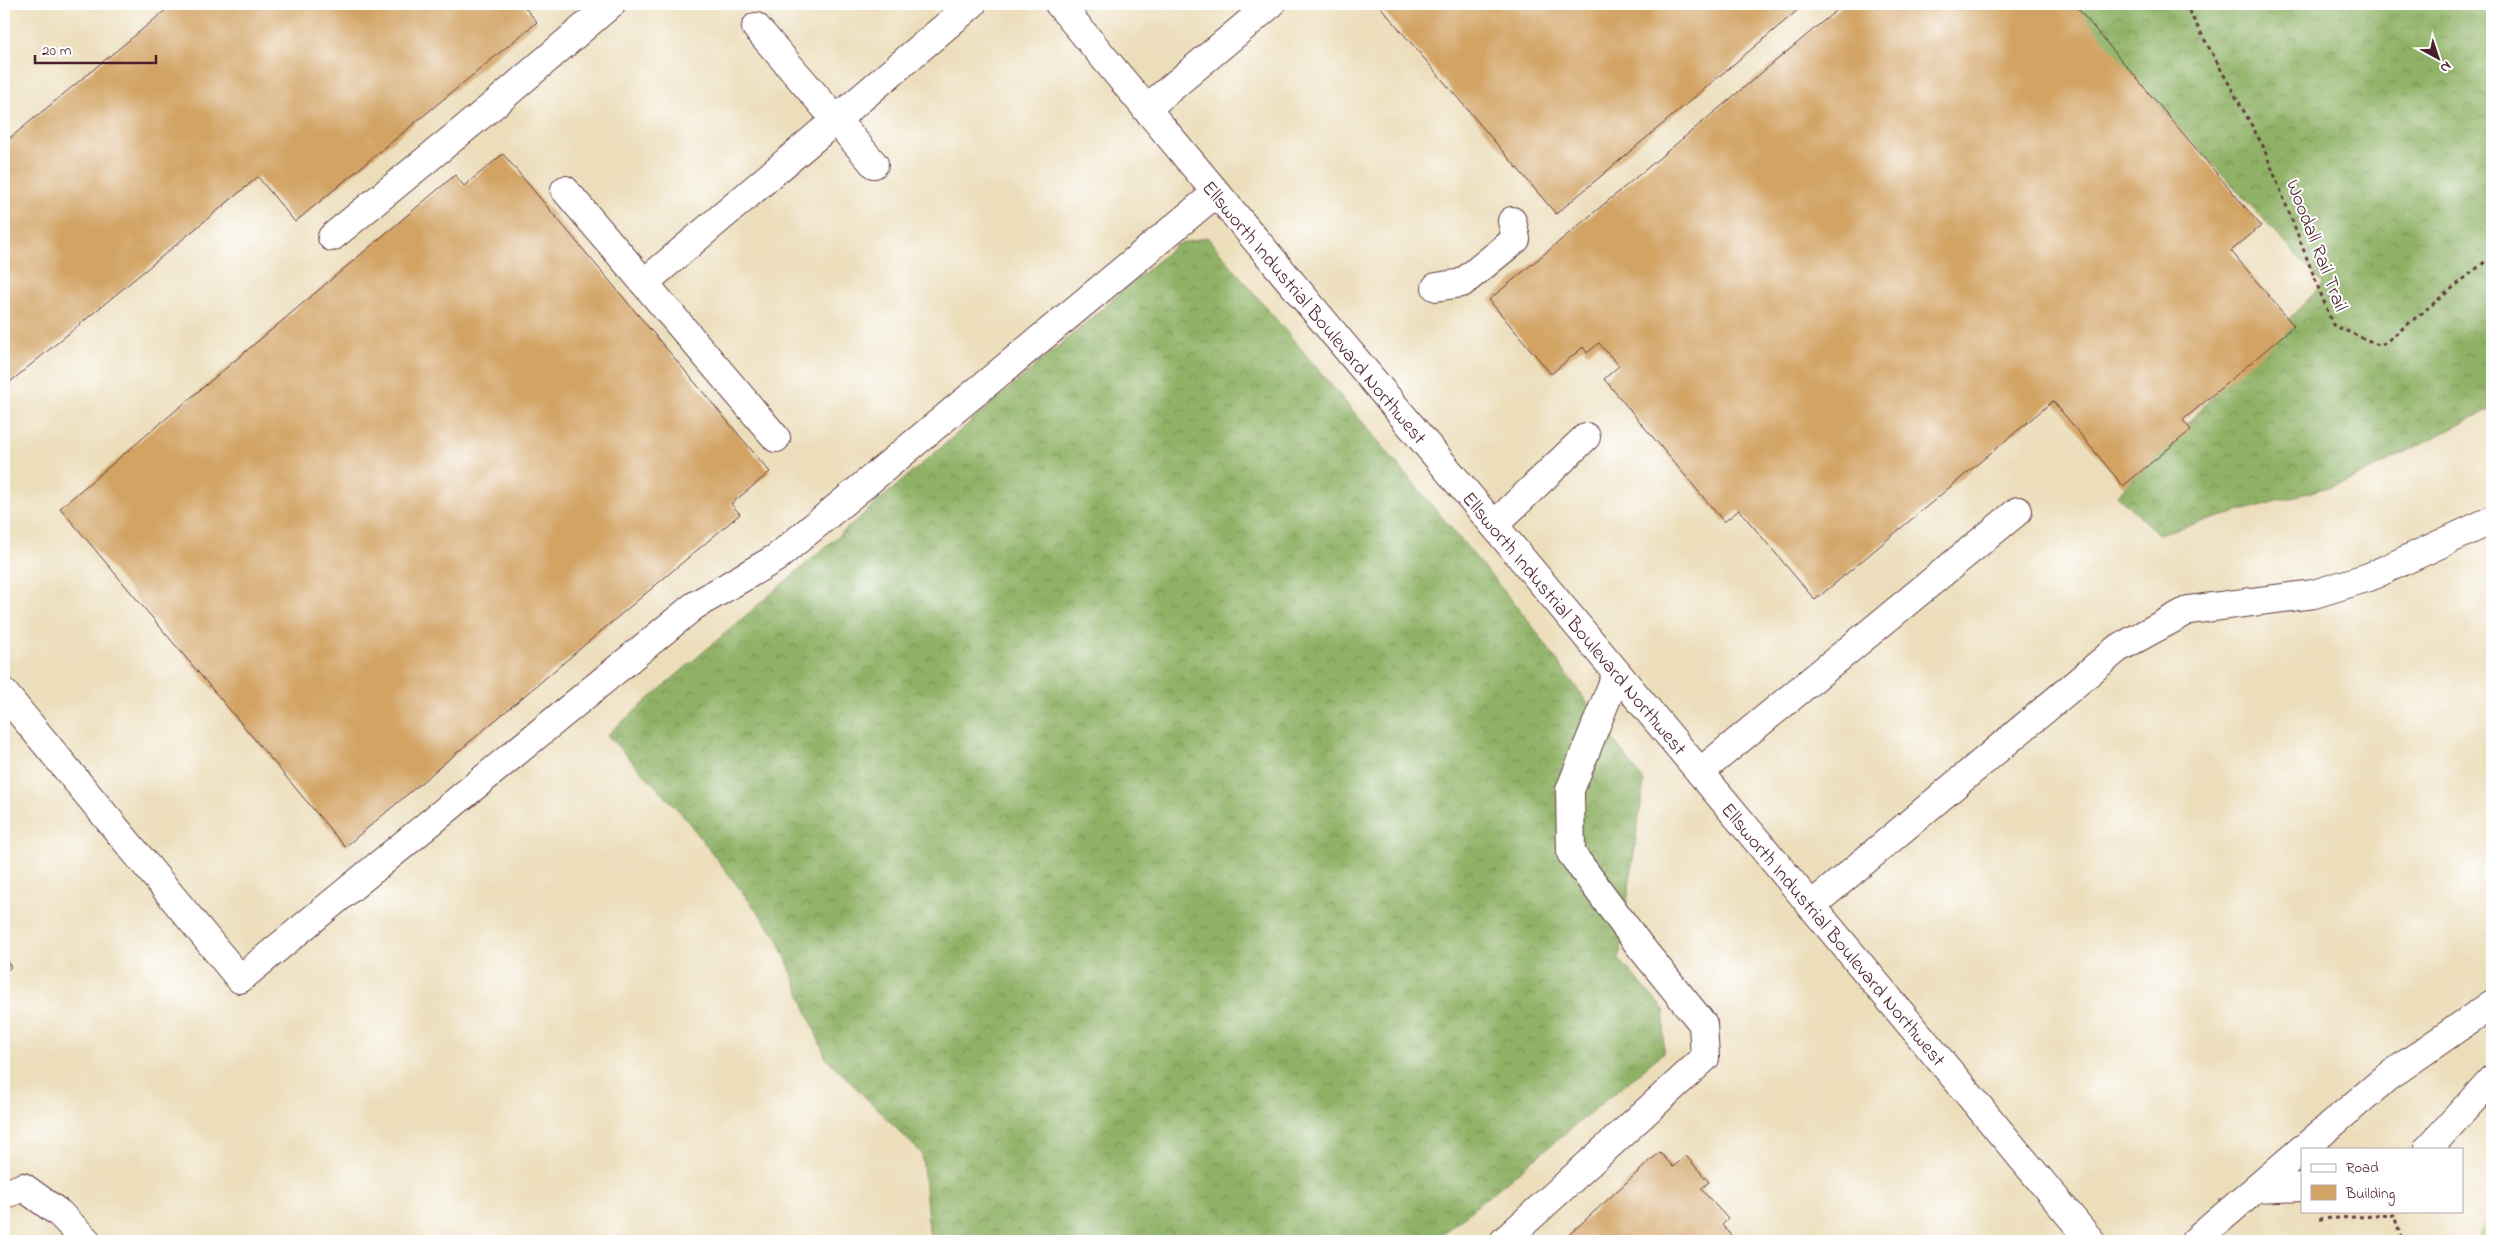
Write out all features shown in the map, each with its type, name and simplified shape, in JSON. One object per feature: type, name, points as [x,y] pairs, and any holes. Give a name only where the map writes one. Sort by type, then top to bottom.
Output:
[{"type":"street","points":[[332,237],[496,103],[611,4]]},
{"type":"street","points":[[644,283],[972,4]]},
{"type":"street","name":"Ellsworth Industrial Boulevard Northwest","points":[[1059,4],[2091,1241]]},
{"type":"street","points":[[1146,109],[1271,4]]},
{"type":"street","points":[[756,27],[874,164]]},
{"type":"street","points":[[565,190],[776,438]]},
{"type":"street","points":[[4,693],[240,979],[694,606],[776,558],[1216,193]]},
{"type":"street","points":[[1436,287],[1462,283],[1516,239],[1512,221]]},
{"type":"street","points":[[1494,525],[1586,437]]},
{"type":"street","points":[[1700,772],[2018,511]]},
{"type":"street","points":[[1811,906],[2117,649],[2189,610],[2314,594],[2369,577],[2492,520]]},
{"type":"street","points":[[1504,1241],[1705,1058],[1703,1024],[1639,945],[1571,852],[1570,790],[1617,673]]},
{"type":"street","points":[[2304,1148],[2386,1078],[2492,1004]]},
{"type":"street","points":[[2429,1148],[2492,1079]]},
{"type":"street","points":[[2195,1241],[2301,1151]]},
{"type":"street","points":[[4,1195],[24,1186],[59,1213],[87,1241]]},
{"type":"street","points":[[2256,1189],[2301,1187]]},
{"type":"path","name":"Woodall Rail Trail","points":[[2185,4],[2263,146],[2333,325],[2381,346],[2492,256]]},
{"type":"path","points":[[2315,1219],[2394,1215],[2402,1241]]},
{"type":"green space","points":[[2066,4],[2492,4],[2492,408],[2347,482],[2158,534],[2117,495],[2323,284]]},
{"type":"green space","points":[[1207,237],[1525,616],[1644,782],[1619,959],[1665,1011],[1663,1053],[1434,1241],[930,1241],[922,1154],[826,1058],[777,937],[682,814],[607,735],[1176,245]]},
{"type":"green space","points":[[2492,1218],[2492,1241],[2485,1241],[2478,1235]]},
{"type":"building","points":[[173,4],[522,4],[537,22],[295,222],[258,177],[4,387],[4,143]]},
{"type":"building","points":[[1378,4],[1805,4],[1556,214]]},
{"type":"building","points":[[1844,4],[2074,4],[2261,226],[2231,251],[2294,326],[2183,420],[2191,430],[2123,486],[2053,401],[1815,600],[1739,510],[1724,522],[1604,379],[1619,366],[1599,343],[1587,353],[1583,347],[1551,374],[1489,300]]},
{"type":"building","points":[[503,154],[770,472],[731,504],[740,514],[345,847],[60,508],[455,175],[464,186]]},
{"type":"building","points":[[4,958],[11,967],[4,973]]},
{"type":"building","points":[[1660,1152],[1673,1167],[1686,1156],[1709,1182],[1701,1189],[1728,1219],[1722,1225],[1737,1241],[1562,1241]]}]
